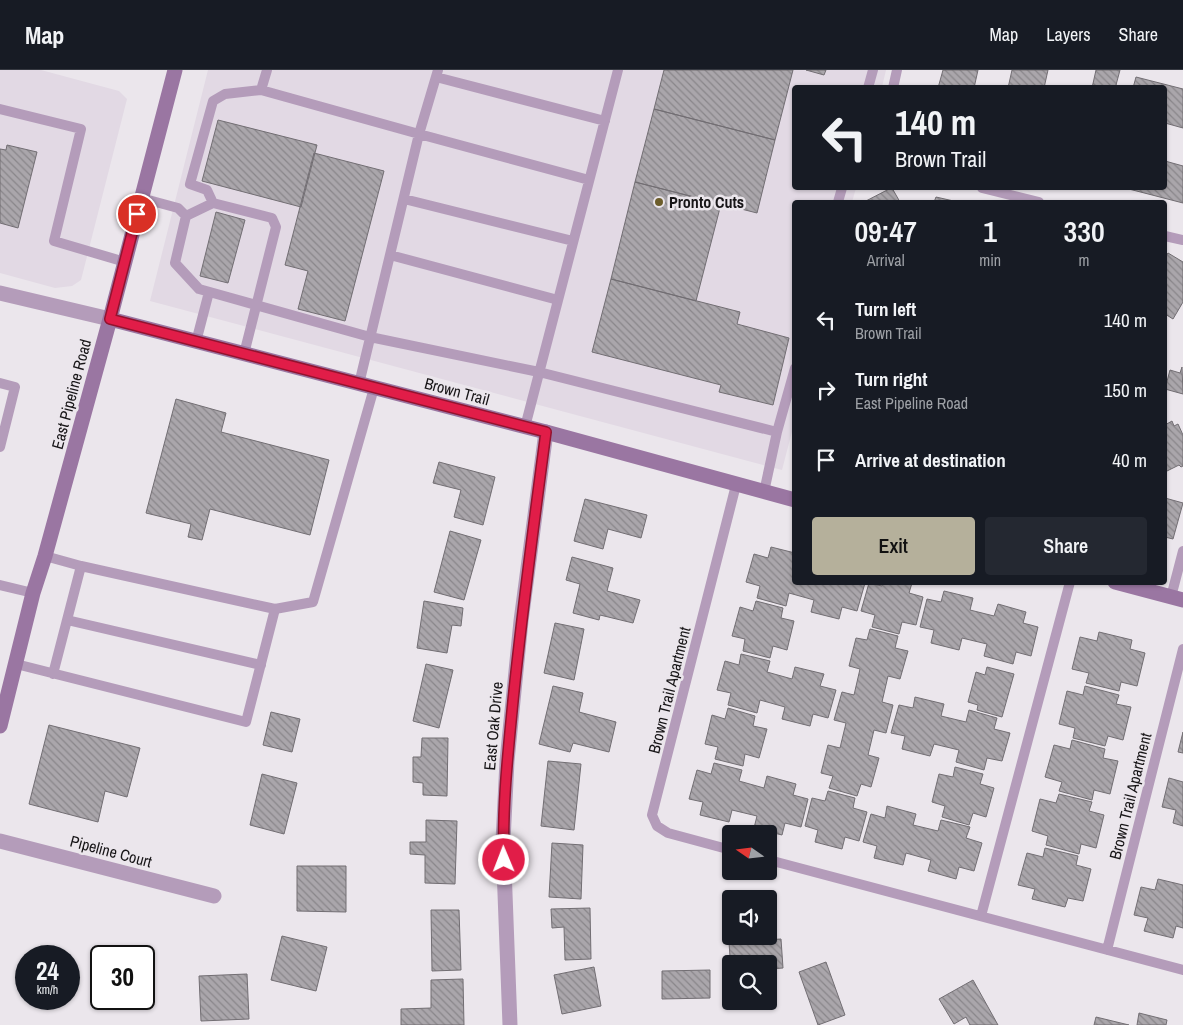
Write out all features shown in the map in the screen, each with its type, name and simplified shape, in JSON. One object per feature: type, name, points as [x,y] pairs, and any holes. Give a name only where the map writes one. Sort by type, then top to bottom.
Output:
[{"type":"main road","name":"East Pipeline Road","points":[[0,726],[33,593],[46,556],[175,70]]},
{"type":"main road","name":"Brown Trail","points":[[110,319],[546,432],[792,499]]},
{"type":"main road","points":[[1126,585],[1177,599]]},
{"type":"street","points":[[0,293],[110,319]]},
{"type":"street","name":"East Oak Drive","points":[[510,1025],[503,841],[507,761],[521,620],[546,432]]},
{"type":"street","name":"Pipeline Court","points":[[0,841],[214,896]]},
{"type":"lane","points":[[261,90],[267,70]]},
{"type":"lane","points":[[525,427],[618,70]]},
{"type":"lane","points":[[869,85],[873,70]]},
{"type":"lane","points":[[894,85],[897,70]]},
{"type":"lane","points":[[359,384],[419,134],[437,74],[604,121]]},
{"type":"lane","points":[[213,203],[207,190],[190,184],[213,101],[225,94],[261,90],[589,180]]},
{"type":"lane","points":[[0,109],[81,129],[54,241],[125,262]]},
{"type":"lane","points":[[990,190],[1031,200]]},
{"type":"lane","points":[[141,198],[178,208],[186,216]]},
{"type":"lane","points":[[404,199],[573,241]]},
{"type":"lane","points":[[186,216],[213,203],[272,218],[276,227],[244,354]]},
{"type":"lane","points":[[186,216],[175,263],[199,289],[370,337],[539,372],[777,432]]},
{"type":"lane","points":[[1167,236],[1183,240]]},
{"type":"lane","points":[[390,255],[558,300]]},
{"type":"lane","points":[[196,342],[209,292]]},
{"type":"lane","points":[[764,492],[777,432],[792,379]]},
{"type":"lane","points":[[0,383],[15,387],[0,447]]},
{"type":"lane","points":[[46,556],[81,566],[275,608],[313,602],[374,388]]},
{"type":"lane","name":"Brown Trail Apartment","points":[[722,848],[668,833],[657,826],[652,815],[736,485]]},
{"type":"lane","points":[[1177,599],[1183,551]]},
{"type":"lane","points":[[54,674],[81,566]]},
{"type":"lane","points":[[0,585],[33,593]]},
{"type":"lane","points":[[981,916],[1069,585]]},
{"type":"lane","points":[[16,664],[246,722],[275,608]]},
{"type":"lane","points":[[67,620],[260,665]]},
{"type":"lane","name":"Brown Trail Apartment","points":[[1107,950],[1183,649]]},
{"type":"lane","points":[[778,862],[1183,970]]},
{"type":"shaded area","points":[[0,70],[41,70],[119,91],[127,99],[81,280],[72,286],[55,288],[0,273]]},
{"type":"shaded area","points":[[208,70],[886,70],[882,85],[792,85],[792,190],[855,190],[853,200],[792,200],[792,432],[782,470],[150,301]]},
{"type":"building","points":[[664,70],[793,70],[775,140],[654,109]]},
{"type":"building","points":[[806,70],[826,70],[824,75]]},
{"type":"building","points":[[943,70],[978,70],[975,85],[939,85]]},
{"type":"building","points":[[1012,70],[1048,70],[1045,85],[1009,85]]},
{"type":"building","points":[[1096,70],[1120,70],[1116,85],[1093,85]]},
{"type":"building","points":[[1136,77],[1183,89],[1183,128],[1167,124],[1167,85],[1134,85]]},
{"type":"building","points":[[654,109],[775,140],[757,213],[635,182]]},
{"type":"building","points":[[218,120],[317,145],[301,207],[202,181]]},
{"type":"building","points":[[7,145],[37,152],[18,228],[0,223],[0,149],[6,150]]},
{"type":"building","points":[[314,153],[384,171],[345,321],[298,309],[308,271],[285,265]]},
{"type":"building","points":[[1167,162],[1183,166],[1183,203],[1133,190],[1167,190]]},
{"type":"building","points":[[635,182],[721,204],[696,301],[611,279]]},
{"type":"building","points":[[887,190],[893,190],[899,200],[868,200]]},
{"type":"building","points":[[936,197],[949,200],[935,200]]},
{"type":"building","points":[[216,212],[245,220],[228,283],[200,276]]},
{"type":"building","points":[[1168,253],[1183,262],[1183,302],[1173,319],[1167,315]]},
{"type":"building","points":[[611,279],[740,312],[737,324],[789,338],[773,405],[719,392],[721,385],[592,352]]},
{"type":"building","points":[[1182,367],[1183,394],[1167,390],[1170,370],[1180,373]]},
{"type":"building","points":[[176,399],[226,413],[221,432],[329,460],[310,535],[210,509],[202,540],[188,537],[191,524],[146,513]]},
{"type":"building","points":[[1172,421],[1174,426],[1178,424],[1183,435],[1183,466],[1179,465],[1167,471],[1167,424]]},
{"type":"building","points":[[439,462],[495,477],[483,525],[454,517],[461,490],[433,483]]},
{"type":"building","points":[[585,499],[647,515],[641,538],[608,529],[603,549],[574,541]]},
{"type":"building","points":[[1167,499],[1183,503],[1173,539],[1167,538]]},
{"type":"building","points":[[450,531],[481,540],[464,600],[434,592]]},
{"type":"building","points":[[771,547],[792,552],[792,585],[864,585],[857,611],[842,607],[839,619],[811,612],[814,600],[789,593],[786,606],[757,598],[760,586],[746,582],[754,554],[768,558]]},
{"type":"building","points":[[572,557],[613,568],[607,591],[640,600],[633,623],[600,615],[599,620],[573,613],[580,584],[566,580]]},
{"type":"building","points":[[868,585],[911,585],[909,593],[923,597],[916,625],[902,622],[899,634],[872,627],[875,615],[861,611]]},
{"type":"building","points":[[944,591],[973,598],[970,610],[994,616],[998,604],[1026,612],[1023,623],[1038,627],[1031,656],[1016,652],[1013,664],[984,656],[987,644],[962,638],[959,650],[931,643],[934,630],[920,627],[927,599],[941,602]]},
{"type":"building","points":[[424,601],[463,608],[461,626],[452,625],[447,653],[417,648]]},
{"type":"building","points":[[756,601],[783,608],[781,618],[794,621],[787,650],[773,646],[770,658],[743,651],[745,639],[732,636],[740,607],[753,611]]},
{"type":"building","points":[[555,623],[584,629],[574,680],[544,673]]},
{"type":"building","points":[[870,629],[898,636],[895,648],[908,651],[900,679],[888,676],[882,702],[893,705],[886,733],[874,730],[868,755],[879,758],[871,787],[861,784],[857,796],[829,788],[833,776],[821,773],[828,745],[840,748],[846,723],[834,720],[842,692],[854,695],[860,669],[849,666],[856,638],[867,640]]},
{"type":"building","points":[[1099,632],[1132,640],[1130,649],[1145,653],[1137,686],[1121,682],[1119,691],[1086,683],[1089,673],[1072,669],[1080,637],[1097,641]]},
{"type":"building","points":[[741,654],[770,661],[767,672],[792,679],[795,667],[824,674],[820,686],[836,690],[828,718],[813,714],[810,726],[782,719],[785,707],[760,700],[757,713],[728,705],[731,693],[717,690],[725,661],[739,665]]},
{"type":"building","points":[[426,664],[453,670],[439,728],[413,721]]},
{"type":"building","points":[[987,667],[1014,674],[1002,717],[977,710],[978,705],[968,702],[976,672],[985,675]]},
{"type":"building","points":[[553,686],[583,693],[579,712],[616,722],[609,752],[573,743],[570,752],[539,744]]},
{"type":"building","points":[[1085,686],[1119,695],[1116,704],[1131,707],[1123,740],[1108,736],[1105,746],[1073,738],[1075,728],[1059,724],[1067,691],[1083,695]]},
{"type":"building","points":[[915,697],[944,704],[941,716],[966,722],[969,710],[997,718],[994,729],[1010,733],[1002,761],[987,758],[984,770],[956,762],[959,750],[934,744],[930,756],[902,749],[905,736],[891,733],[899,705],[913,708]]},
{"type":"building","points":[[728,708],[755,716],[753,726],[767,729],[759,758],[745,754],[743,766],[715,759],[718,747],[705,744],[712,715],[725,719]]},
{"type":"building","points":[[271,712],[300,719],[292,752],[263,745]]},
{"type":"building","points":[[49,725],[140,748],[127,797],[105,791],[98,822],[29,804]]},
{"type":"building","points":[[1183,732],[1183,753],[1178,752]]},
{"type":"building","points":[[422,738],[448,738],[447,796],[423,795],[423,783],[413,782],[413,757],[421,757]]},
{"type":"building","points":[[1072,740],[1105,749],[1103,758],[1118,761],[1110,794],[1094,790],[1092,800],[1059,791],[1062,782],[1045,777],[1054,745],[1070,749]]},
{"type":"building","points":[[548,761],[581,764],[574,830],[541,826]]},
{"type":"building","points":[[714,763],[742,770],[739,781],[764,788],[767,776],[796,784],[793,795],[808,799],[801,827],[785,823],[782,835],[778,834],[778,825],[755,825],[757,816],[732,810],[729,822],[700,815],[703,802],[689,799],[697,770],[711,774]]},
{"type":"building","points":[[955,767],[983,774],[980,784],[994,788],[986,817],[973,813],[969,825],[942,817],[945,806],[932,802],[939,774],[953,777]]},
{"type":"building","points":[[262,774],[297,783],[284,834],[250,825]]},
{"type":"building","points":[[1169,778],[1183,782],[1183,826],[1173,823],[1176,810],[1162,807]]},
{"type":"building","points":[[828,791],[855,798],[853,808],[867,812],[859,841],[845,837],[842,849],[815,842],[818,830],[805,826],[812,798],[825,801]]},
{"type":"building","points":[[1059,794],[1092,802],[1089,811],[1104,815],[1096,848],[1081,844],[1079,854],[1046,845],[1048,836],[1032,831],[1040,799],[1056,803]]},
{"type":"building","points":[[887,806],[916,814],[913,825],[938,831],[941,820],[970,827],[966,838],[982,843],[974,871],[959,867],[956,879],[928,871],[931,860],[906,853],[903,865],[874,858],[877,846],[863,842],[871,814],[885,818]]},
{"type":"building","points":[[426,820],[457,821],[455,884],[425,883],[425,855],[410,854],[410,842],[426,842]]},
{"type":"building","points":[[552,843],[583,845],[581,899],[549,897]]},
{"type":"building","points":[[1045,848],[1078,856],[1076,865],[1091,869],[1083,901],[1068,898],[1065,907],[1032,899],[1035,889],[1018,885],[1027,853],[1043,857]]},
{"type":"building","points":[[297,866],[346,866],[346,912],[297,911]]},
{"type":"building","points":[[1158,879],[1183,885],[1183,928],[1176,926],[1173,938],[1144,931],[1148,918],[1134,915],[1141,887],[1155,890]]},
{"type":"building","points":[[590,908],[591,959],[565,960],[564,927],[552,928],[551,909]]},
{"type":"building","points":[[431,910],[459,910],[461,970],[432,971]]},
{"type":"building","points":[[282,936],[327,947],[316,991],[271,980]]},
{"type":"building","points":[[777,939],[781,939],[783,968],[777,968],[777,955],[730,955],[729,945],[777,945]]},
{"type":"building","points":[[826,962],[845,1015],[818,1025],[799,972]]},
{"type":"building","points":[[594,967],[601,1006],[562,1014],[554,975]]},
{"type":"building","points":[[710,970],[710,998],[662,999],[662,971]]},
{"type":"building","points":[[247,974],[249,1019],[201,1021],[199,976]]},
{"type":"building","points":[[463,979],[464,1025],[401,1025],[401,1009],[431,1008],[431,980]]},
{"type":"building","points":[[973,980],[998,1025],[970,1025],[966,1017],[954,1024],[939,999]]},
{"type":"building","points":[[1139,1013],[1167,1020],[1166,1025],[1137,1025]]},
{"type":"building","points":[[1096,1017],[1129,1025],[1094,1025]]},
{"type":"place","name":"Pronto Cuts","points":[[659,202]]},
{"type":"route","points":[[137,214],[110,319],[546,432],[519,638],[507,761],[503,841],[504,860]]}]
